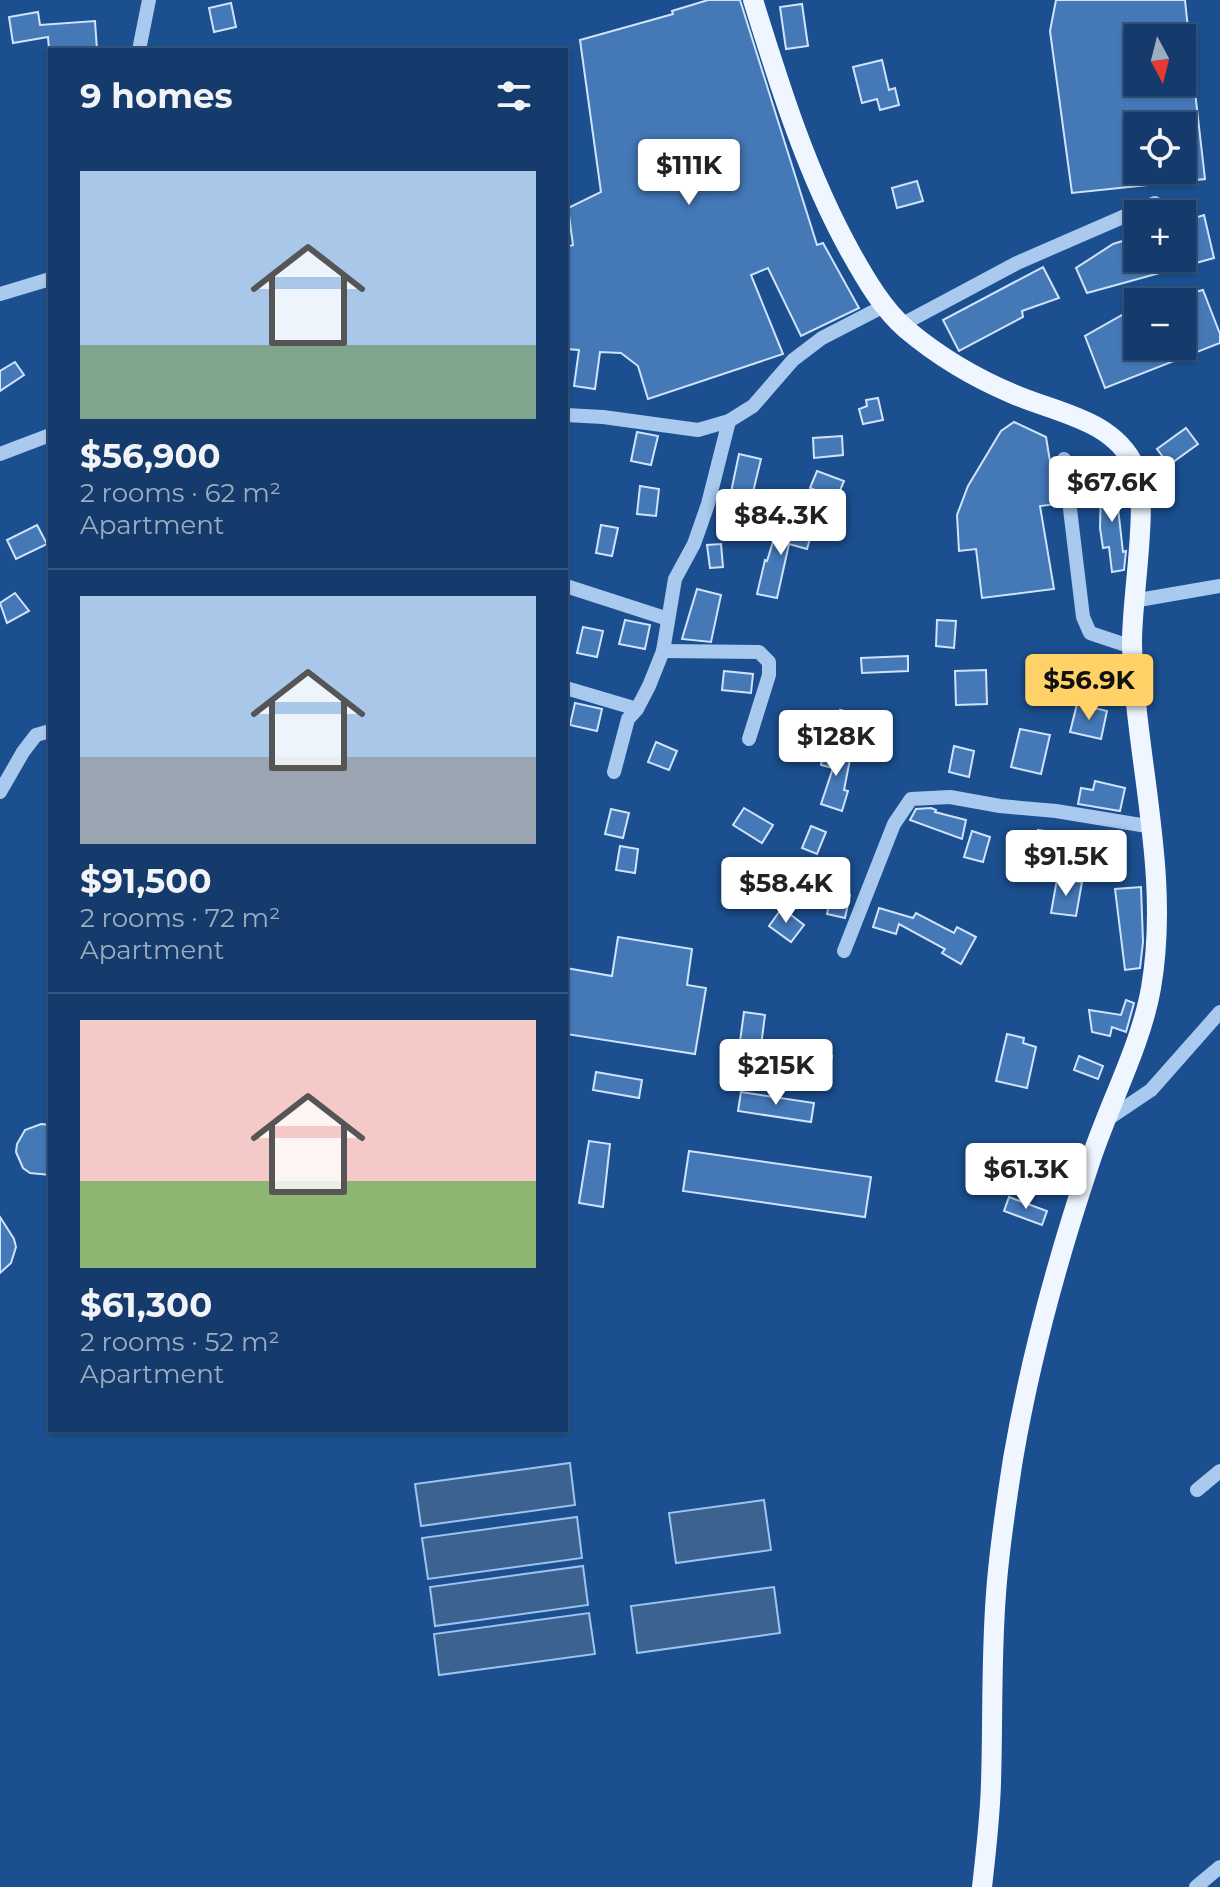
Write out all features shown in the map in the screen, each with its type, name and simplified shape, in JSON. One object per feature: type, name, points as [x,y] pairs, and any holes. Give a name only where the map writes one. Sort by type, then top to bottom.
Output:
[{"type":"main road","points":[[753,0],[787,108],[819,191],[866,281],[901,325],[939,353],[982,380],[1083,419],[1106,432],[1124,448],[1134,465],[1140,489],[1132,647],[1153,827],[1157,946],[1151,992],[1142,1025],[1103,1123],[1048,1303],[1012,1468],[995,1598],[991,1789],[982,1887]]},
{"type":"street","points":[[139,48],[149,0]]},
{"type":"street","points":[[901,325],[1017,263],[1124,216]]},
{"type":"street","points":[[0,294],[48,280]]},
{"type":"street","points":[[568,415],[698,430],[729,421],[753,406],[793,360],[822,338],[886,305]]},
{"type":"street","points":[[614,772],[628,719],[637,709],[663,651],[675,579],[694,544],[708,504],[729,421]]},
{"type":"street","points":[[0,454],[48,436]]},
{"type":"street","points":[[1064,459],[1083,617],[1090,633],[1132,647]]},
{"type":"street","points":[[1133,601],[1220,586]]},
{"type":"street","points":[[568,587],[668,619]]},
{"type":"street","points":[[663,651],[759,652],[769,662],[769,675],[749,739]]},
{"type":"street","points":[[568,689],[637,709]]},
{"type":"street","points":[[0,792],[36,735],[48,732]]},
{"type":"street","points":[[844,951],[894,824],[911,799],[950,797],[1153,827]]},
{"type":"street","points":[[1103,1123],[1151,1090],[1220,1012]]},
{"type":"street","points":[[1197,1490],[1220,1471]]},
{"type":"street","points":[[1196,1887],[1220,1867]]},
{"type":"water","points":[[570,1463],[575,1505],[421,1526],[415,1484]]},
{"type":"water","points":[[764,1500],[771,1550],[676,1563],[669,1513]]},
{"type":"water","points":[[577,1517],[582,1558],[428,1579],[422,1538]]},
{"type":"water","points":[[583,1566],[588,1605],[435,1626],[430,1587]]},
{"type":"water","points":[[774,1587],[780,1633],[637,1653],[631,1606]]},
{"type":"water","points":[[589,1613],[595,1654],[439,1675],[434,1634]]},
{"type":"building","points":[[708,0],[740,0],[817,245],[823,243],[859,308],[801,336],[768,268],[751,275],[783,354],[648,399],[638,366],[621,353],[600,352],[595,389],[574,386],[579,350],[568,349],[568,246],[573,245],[568,208],[601,192],[580,40],[673,14],[672,11]]},
{"type":"building","points":[[1056,0],[1185,0],[1188,24],[1124,24],[1124,96],[1195,96],[1205,179],[1196,180],[1196,112],[1124,112],[1124,184],[1158,184],[1072,193],[1050,31]]},
{"type":"building","points":[[231,3],[236,27],[214,32],[209,8]]},
{"type":"building","points":[[802,4],[808,46],[786,49],[780,7]]},
{"type":"building","points":[[38,12],[40,25],[95,21],[97,48],[49,48],[48,37],[13,43],[9,17]]},
{"type":"building","points":[[882,60],[889,90],[895,88],[899,105],[880,110],[877,99],[862,103],[853,67]]},
{"type":"building","points":[[917,181],[923,201],[897,208],[892,188]]},
{"type":"building","points":[[1204,215],[1214,258],[1196,263],[1196,218]]},
{"type":"building","points":[[1124,240],[1124,272],[1163,272],[1087,293],[1076,268],[1113,244]]},
{"type":"building","points":[[1043,267],[1059,298],[1022,311],[1023,317],[959,351],[943,320]]},
{"type":"building","points":[[1203,290],[1220,334],[1220,343],[1196,352],[1196,292]]},
{"type":"building","points":[[1124,314],[1124,360],[1177,360],[1105,388],[1085,336]]},
{"type":"building","points":[[15,362],[24,375],[0,391],[0,371]]},
{"type":"building","points":[[878,398],[883,420],[863,424],[859,409],[867,406],[866,400]]},
{"type":"building","points":[[1014,422],[1046,437],[1057,504],[1040,506],[1054,589],[982,598],[976,549],[959,551],[957,515],[968,486],[1001,431]]},
{"type":"building","points":[[1186,428],[1198,444],[1169,465],[1157,449]]},
{"type":"building","points":[[637,432],[658,436],[651,465],[631,461]]},
{"type":"building","points":[[842,436],[843,455],[814,458],[813,438]]},
{"type":"building","points":[[739,454],[761,459],[746,521],[731,519],[736,493],[731,492]]},
{"type":"building","points":[[817,471],[844,481],[837,498],[810,488]]},
{"type":"building","points":[[1106,482],[1122,482],[1121,508],[1118,508],[1123,552],[1126,551],[1124,570],[1112,572],[1109,547],[1103,548],[1100,528],[1101,486],[1106,486]]},
{"type":"building","points":[[640,486],[659,489],[656,516],[637,514]]},
{"type":"building","points":[[779,522],[812,532],[807,549],[789,544],[777,598],[757,594]]},
{"type":"building","points":[[37,525],[47,544],[16,559],[7,540]]},
{"type":"building","points":[[601,525],[618,528],[612,556],[596,553]]},
{"type":"building","points":[[721,544],[723,567],[710,568],[707,545]]},
{"type":"building","points":[[697,589],[721,595],[711,642],[682,639]]},
{"type":"building","points":[[15,593],[29,611],[7,623],[0,603]]},
{"type":"building","points":[[625,620],[650,625],[645,649],[619,644]]},
{"type":"building","points":[[937,620],[956,621],[954,648],[936,646]]},
{"type":"building","points":[[583,627],[603,631],[597,657],[577,653]]},
{"type":"building","points":[[1102,655],[1102,660],[1120,660],[1121,685],[1105,685],[1105,679],[1086,680],[1085,656]]},
{"type":"building","points":[[908,656],[908,671],[862,673],[861,658]]},
{"type":"building","points":[[986,670],[987,704],[956,705],[955,671]]},
{"type":"building","points":[[724,671],[753,674],[751,693],[722,690]]},
{"type":"building","points":[[575,703],[602,709],[597,731],[570,725]]},
{"type":"building","points":[[1077,704],[1107,711],[1101,739],[1070,732]]},
{"type":"building","points":[[840,710],[866,716],[863,731],[837,726]]},
{"type":"building","points":[[1020,729],[1050,735],[1041,774],[1011,767]]},
{"type":"building","points":[[656,742],[677,751],[669,770],[648,762]]},
{"type":"building","points":[[954,746],[974,751],[969,777],[949,772]]},
{"type":"building","points":[[824,748],[851,754],[844,790],[848,791],[842,811],[821,804],[833,768],[821,765]]},
{"type":"building","points":[[1095,781],[1125,788],[1120,811],[1078,804],[1081,788],[1093,790]]},
{"type":"building","points":[[744,808],[773,825],[762,843],[733,825]]},
{"type":"building","points":[[931,808],[935,812],[966,820],[962,839],[910,820],[916,809]]},
{"type":"building","points":[[611,809],[629,813],[623,838],[605,834]]},
{"type":"building","points":[[811,826],[826,832],[817,854],[802,848]]},
{"type":"building","points":[[1038,830],[1067,834],[1063,862],[1034,859]]},
{"type":"building","points":[[972,831],[990,837],[983,862],[964,857]]},
{"type":"building","points":[[620,846],[638,849],[635,873],[616,870]]},
{"type":"building","points":[[780,861],[795,864],[790,889],[776,886]]},
{"type":"building","points":[[1057,879],[1082,882],[1076,916],[1051,913]]},
{"type":"building","points":[[1141,887],[1143,942],[1140,968],[1125,970],[1115,889]]},
{"type":"building","points":[[832,891],[850,895],[845,918],[827,914]]},
{"type":"building","points":[[782,908],[804,925],[791,942],[769,926]]},
{"type":"building","points":[[879,908],[913,918],[916,913],[954,933],[957,927],[976,937],[961,964],[942,953],[945,949],[899,924],[896,934],[873,927]]},
{"type":"building","points":[[618,937],[692,949],[687,985],[706,988],[695,1054],[568,1034],[568,968],[612,976]]},
{"type":"building","points":[[1126,1000],[1134,1003],[1126,1032],[1112,1027],[1110,1036],[1092,1032],[1089,1010],[1121,1015]]},
{"type":"building","points":[[744,1012],[765,1015],[761,1046],[832,1056],[828,1075],[737,1063]]},
{"type":"building","points":[[1007,1034],[1024,1038],[1023,1043],[1036,1047],[1027,1088],[996,1081]]},
{"type":"building","points":[[1079,1056],[1103,1066],[1098,1079],[1074,1070]]},
{"type":"building","points":[[596,1072],[642,1080],[639,1098],[593,1090]]},
{"type":"building","points":[[741,1092],[814,1103],[811,1122],[738,1111]]},
{"type":"building","points":[[48,1125],[48,1175],[30,1173],[23,1168],[16,1152],[25,1130]]},
{"type":"building","points":[[589,1141],[610,1144],[603,1207],[579,1203]]},
{"type":"building","points":[[689,1151],[871,1177],[865,1217],[683,1191]]},
{"type":"building","points":[[1009,1197],[1047,1211],[1042,1225],[1004,1211]]},
{"type":"building","points":[[0,1217],[16,1247],[11,1263],[0,1273]]}]
